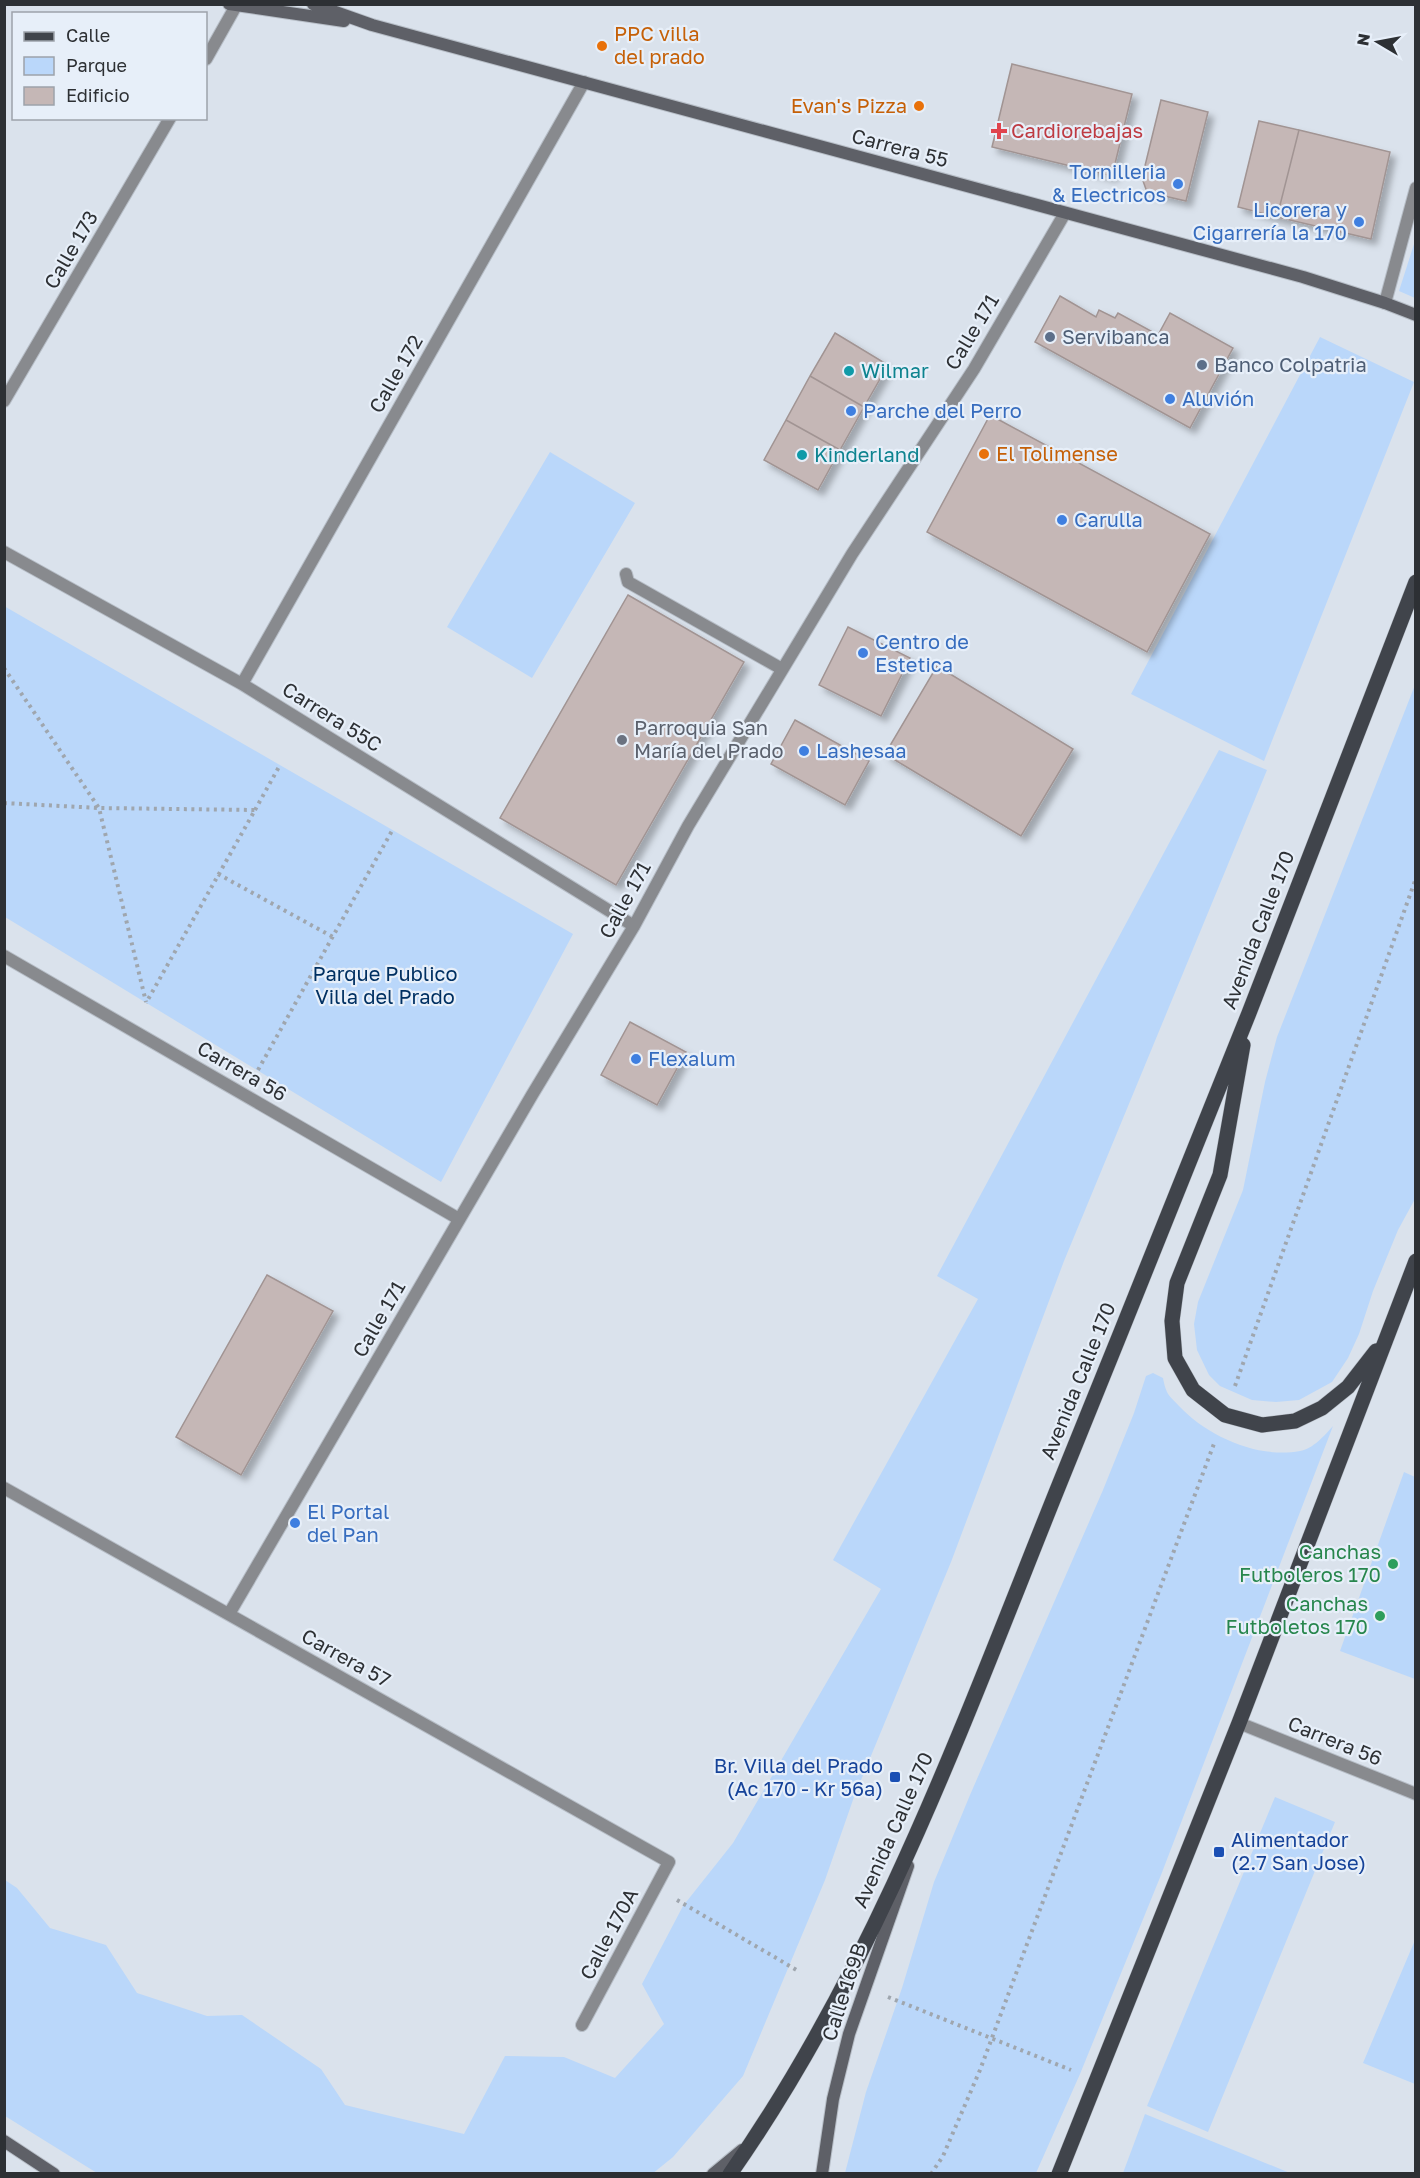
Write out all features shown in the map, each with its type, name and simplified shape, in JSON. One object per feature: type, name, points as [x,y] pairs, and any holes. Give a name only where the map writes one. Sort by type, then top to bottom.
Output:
[{"type":"main road","name":"Avenida Calle 170","points":[[730,2174],[794,2076],[831,2008],[872,1928],[934,1794],[1248,1015],[1416,582]]},
{"type":"main road","points":[[1248,1015],[1220,1175],[1177,1283],[1172,1321],[1175,1358],[1193,1390],[1225,1415],[1262,1425],[1295,1421],[1322,1408],[1348,1387],[1387,1335]]},
{"type":"main road","points":[[1059,2174],[1239,1723],[1416,1261]]},
{"type":"street","name":"Carrera 55","points":[[313,4],[372,25],[1303,277],[1416,315]]},
{"type":"street","name":"Carrera 55","points":[[234,5],[372,25]]},
{"type":"street","points":[[207,57],[234,5]]},
{"type":"street","name":"Calle 172","points":[[242,684],[584,82]]},
{"type":"street","name":"Calle 173","points":[[4,401],[169,120]]},
{"type":"street","points":[[1385,303],[1416,188]]},
{"type":"street","name":"Calle 171","points":[[229,1614],[459,1219],[634,926],[688,826],[852,554],[974,369],[1065,213]]},
{"type":"street","name":"Carrera 55C","points":[[4,552],[242,684],[634,926]]},
{"type":"street","points":[[626,574],[628,582],[782,669]]},
{"type":"street","name":"Carrera 56","points":[[4,956],[459,1219]]},
{"type":"street","name":"Carrera 57","points":[[4,1488],[669,1862]]},
{"type":"street","name":"Carrera 56","points":[[1239,1723],[1416,1794]]},
{"type":"street","name":"Calle 169B","points":[[822,2174],[833,2099],[849,2034],[934,1794]]},
{"type":"street","name":"Calle 170A","points":[[582,2025],[669,1862]]},
{"type":"street","points":[[4,2141],[54,2174]]},
{"type":"street","points":[[713,2174],[752,2142]]},
{"type":"path","points":[[4,668],[99,808],[146,1003],[280,765]]},
{"type":"path","points":[[4,803],[99,808],[255,810]]},
{"type":"path","points":[[258,1070],[393,829]]},
{"type":"path","points":[[218,874],[333,936]]},
{"type":"path","points":[[931,2174],[943,2156],[991,2038],[1225,1415],[1416,878]]},
{"type":"path","points":[[656,1887],[800,1972]]},
{"type":"path","points":[[864,1988],[1097,2080]]},
{"type":"green space","points":[[1415,241],[1415,298],[1399,291]]},
{"type":"green space","points":[[1320,337],[1414,382],[1264,761],[1131,694]]},
{"type":"green space","points":[[550,452],[635,503],[532,678],[447,627]]},
{"type":"green space","name":"Parque Publico Villa del Prado","points":[[4,606],[573,934],[441,1182],[5,917]]},
{"type":"green space","points":[[1415,685],[1415,1199],[1398,1230],[1373,1291],[1359,1334],[1348,1358],[1332,1382],[1299,1400],[1276,1402],[1252,1400],[1220,1386],[1209,1375],[1197,1350],[1194,1324],[1198,1302],[1243,1190],[1265,1082],[1277,1037]]},
{"type":"green space","points":[[1219,750],[1267,770],[1064,1261],[951,1562],[854,1797],[825,1880],[743,2076],[673,2157],[652,2174],[97,2173],[5,2116],[5,1880],[17,1888],[50,1928],[106,1945],[137,1993],[207,2016],[242,2015],[321,2069],[345,2105],[464,2134],[505,2056],[564,2057],[615,2078],[664,2024],[642,1984],[683,1906],[733,1843],[881,1589],[833,1560],[978,1299],[937,1276]]},
{"type":"green space","points":[[1153,1373],[1163,1378],[1169,1396],[1191,1417],[1204,1427],[1234,1443],[1267,1452],[1300,1451],[1310,1448],[1333,1426],[1161,1875],[1080,2074],[1036,2173],[845,2173],[866,2092],[902,1988],[934,1882],[1103,1490],[1134,1413],[1146,1376]]},
{"type":"green space","name":"Canchas Futboleros 170","points":[[1404,1472],[1415,1477],[1415,1679],[1340,1651]]},
{"type":"green space","points":[[1275,1797],[1335,1822],[1208,2132],[1147,2106]]},
{"type":"green space","points":[[1415,1940],[1415,2084],[1363,2063]]},
{"type":"green space","points":[[1145,2114],[1290,2173],[1123,2173]]},
{"type":"building","points":[[1012,64],[1132,94],[1112,176],[992,147]]},
{"type":"building","points":[[1161,100],[1208,112],[1186,201],[1147,192],[1142,178]]},
{"type":"building","points":[[1259,121],[1299,130],[1277,217],[1238,207]]},
{"type":"building","points":[[1299,130],[1390,152],[1371,239],[1277,217]]},
{"type":"building","points":[[1060,296],[1096,317],[1099,310],[1115,318],[1118,313],[1158,335],[1170,313],[1233,348],[1190,428],[1035,342]]},
{"type":"building","name":"Wilmar","points":[[835,333],[888,365],[864,407],[810,376]]},
{"type":"building","points":[[810,376],[864,407],[840,450],[786,420]]},
{"type":"building","points":[[990,415],[1210,534],[1147,652],[927,532]]},
{"type":"building","name":"Kinderland","points":[[786,420],[840,450],[818,490],[764,460]]},
{"type":"building","name":"Parroquia San María del Prado","points":[[628,595],[744,662],[616,885],[500,818]]},
{"type":"building","points":[[848,627],[910,658],[881,716],[819,685]]},
{"type":"building","points":[[937,666],[1073,749],[1021,836],[885,754]]},
{"type":"building","points":[[795,720],[869,761],[845,805],[771,764]]},
{"type":"building","points":[[630,1022],[686,1052],[657,1105],[601,1075]]},
{"type":"building","points":[[267,1275],[333,1311],[241,1475],[176,1437]]},
{"type":"place","name":"PPC villa del prado","points":[[602,46]]},
{"type":"place","name":"Evan's Pizza","points":[[919,106]]},
{"type":"place","name":"Cardiorebajas","points":[[999,131]]},
{"type":"place","name":"Tornilleria & Electricos","points":[[1178,184]]},
{"type":"place","name":"Licorera y Cigarrería la 170","points":[[1359,222]]},
{"type":"place","name":"Servibanca","points":[[1050,337]]},
{"type":"place","name":"Banco Colpatria","points":[[1202,365]]},
{"type":"place","name":"Wilmar","points":[[849,371]]},
{"type":"place","name":"Aluvión","points":[[1170,399]]},
{"type":"place","name":"Parche del Perro","points":[[851,411]]},
{"type":"place","name":"El Tolimense","points":[[984,454]]},
{"type":"place","name":"Kinderland","points":[[802,455]]},
{"type":"place","name":"Carulla","points":[[1062,520]]},
{"type":"place","name":"Centro de Estetica","points":[[863,653]]},
{"type":"place","name":"Parroquia San María del Prado","points":[[622,740]]},
{"type":"place","name":"Lashesaa","points":[[804,751]]},
{"type":"place","name":"Flexalum","points":[[636,1059]]},
{"type":"place","name":"El Portal del Pan","points":[[295,1523]]},
{"type":"place","name":"Canchas Futboleros 170","points":[[1393,1564]]},
{"type":"place","name":"Canchas Futboletos 170","points":[[1380,1616]]},
{"type":"place","name":"Br. Villa del Prado (Ac 170 - Kr 56a)","points":[[895,1777]]},
{"type":"place","name":"Alimentador (2.7 San Jose)","points":[[1219,1852]]}]
